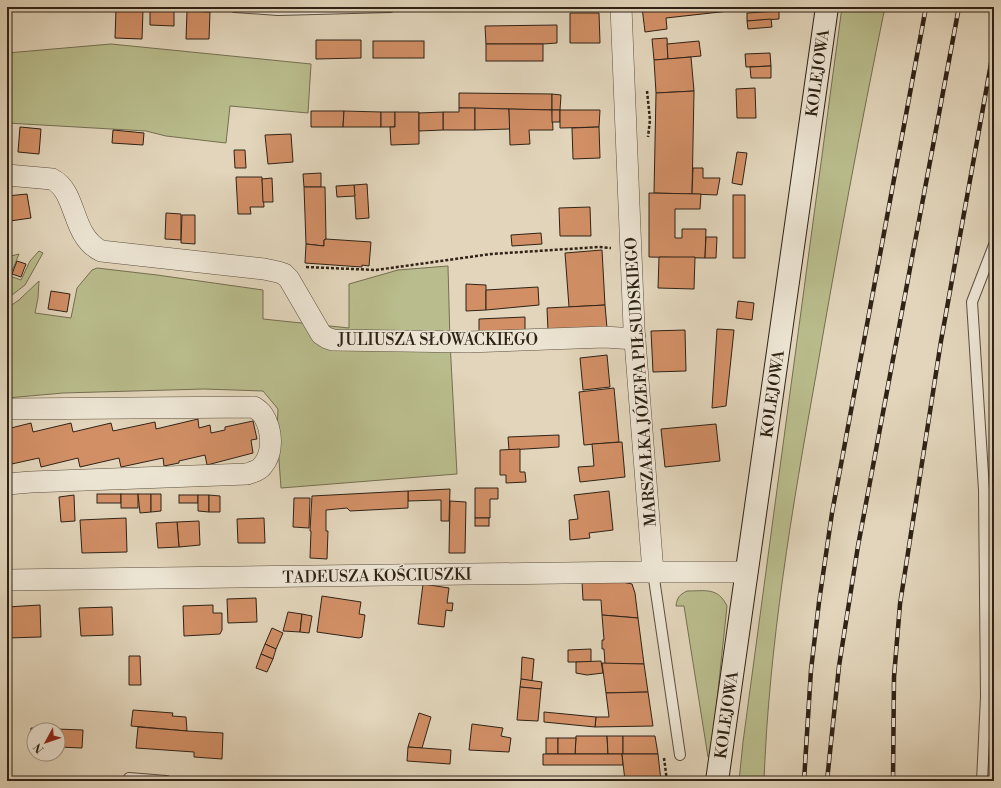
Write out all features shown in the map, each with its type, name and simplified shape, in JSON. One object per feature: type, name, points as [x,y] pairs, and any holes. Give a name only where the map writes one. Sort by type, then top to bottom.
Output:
[{"type":"street","name":"MARSZAŁKA JÓZEFA PIŁSUDSKIEGO","points":[[621,7],[634,328],[653,572]]},
{"type":"street","name":"KOLEJOWA","points":[[717,781],[827,7]]},
{"type":"street","name":"JULIUSZA SŁOWACKIEGO","points":[[7,175],[52,179],[63,186],[74,215],[87,239],[101,251],[264,269],[284,274],[294,285],[322,334],[333,340],[468,342],[604,337],[635,339]]},
{"type":"street","points":[[7,409],[254,407],[262,414],[271,436],[270,454],[263,466],[247,474],[7,484]]},
{"type":"street","name":"TADEUSZA KOŚCIUSZKI","points":[[7,580],[746,572]]},
{"type":"lane","points":[[235,7],[278,10],[390,7]]},
{"type":"lane","points":[[982,781],[986,697],[984,490],[972,302],[994,245]]},
{"type":"lane","name":"MARSZAŁKA JÓZEFA PIŁSUDSKIEGO","points":[[653,572],[680,755]]},
{"type":"lane","points":[[986,697],[994,689]]},
{"type":"lane","points":[[129,781],[130,778],[166,781]]},
{"type":"path","points":[[356,270],[376,270],[491,254],[599,247],[630,249]]},
{"type":"green space","points":[[842,7],[885,7],[840,237],[790,526],[776,628],[764,781],[739,781],[743,742]]},
{"type":"green space","points":[[111,44],[311,64],[308,113],[230,106],[226,143],[166,136],[146,131],[7,123],[7,53]]},
{"type":"green space","points":[[39,251],[43,253],[25,285],[7,299],[7,257],[19,254],[10,276],[21,280],[30,261]]},
{"type":"green space","points":[[448,266],[450,342],[457,474],[281,488],[277,432],[278,409],[263,391],[204,389],[63,393],[7,398],[7,308],[19,300],[39,281],[35,313],[71,318],[77,288],[92,270],[97,268],[263,290],[263,319],[349,328],[349,284],[398,270]]},
{"type":"green space","points":[[687,591],[710,591],[719,596],[727,606],[711,757],[708,757],[684,606],[676,606],[679,597]]},
{"type":"building","points":[[642,7],[729,7],[729,11],[666,18],[667,29],[645,32]]},
{"type":"building","points":[[116,9],[143,10],[142,39],[115,38]]},
{"type":"building","points":[[150,9],[174,10],[174,26],[150,25]]},
{"type":"building","points":[[187,11],[210,12],[209,39],[186,39]]},
{"type":"building","points":[[779,11],[779,19],[747,21],[747,13]]},
{"type":"building","points":[[570,13],[599,13],[600,43],[570,43]]},
{"type":"building","points":[[771,19],[772,27],[748,29],[747,21]]},
{"type":"building","points":[[557,25],[557,43],[486,44],[485,26]]},
{"type":"building","points":[[667,38],[668,59],[654,60],[652,39]]},
{"type":"building","points":[[316,40],[361,40],[361,58],[316,59]]},
{"type":"building","points":[[373,41],[424,41],[424,58],[373,58]]},
{"type":"building","points":[[699,41],[701,56],[668,59],[667,44]]},
{"type":"building","points":[[486,44],[543,44],[543,61],[486,61]]},
{"type":"building","points":[[770,53],[771,66],[746,67],[745,54]]},
{"type":"building","points":[[691,57],[694,91],[656,93],[654,60]]},
{"type":"building","points":[[771,66],[771,78],[751,78],[750,67]]},
{"type":"building","points":[[755,88],[756,118],[737,118],[736,89]]},
{"type":"building","points":[[694,91],[692,194],[654,193],[656,93]]},
{"type":"building","points":[[459,93],[552,94],[552,110],[459,108]]},
{"type":"building","points":[[552,94],[561,95],[560,110],[552,110]]},
{"type":"building","points":[[459,108],[475,108],[475,130],[443,130],[443,112],[459,112]]},
{"type":"building","points":[[475,108],[509,109],[510,129],[475,130]]},
{"type":"building","points":[[509,109],[552,110],[553,130],[529,130],[530,144],[510,145]]},
{"type":"building","points":[[552,110],[560,110],[560,122],[552,122]]},
{"type":"building","points":[[560,110],[600,110],[599,127],[560,128]]},
{"type":"building","points":[[311,111],[344,111],[343,127],[311,127]]},
{"type":"building","points":[[344,111],[381,112],[381,127],[343,127]]},
{"type":"building","points":[[381,112],[395,112],[395,127],[381,127]]},
{"type":"building","points":[[395,112],[419,112],[419,144],[391,145],[390,127],[395,127]]},
{"type":"building","points":[[443,112],[443,130],[419,131],[419,113]]},
{"type":"building","points":[[20,127],[41,129],[39,154],[18,152]]},
{"type":"building","points":[[599,127],[600,158],[573,159],[572,128]]},
{"type":"building","points":[[113,130],[144,133],[143,145],[112,143]]},
{"type":"building","points":[[291,134],[293,162],[268,164],[265,135]]},
{"type":"building","points":[[234,150],[245,150],[246,168],[235,168]]},
{"type":"building","points":[[737,152],[747,153],[742,185],[732,183]]},
{"type":"building","points":[[693,168],[703,168],[703,178],[720,178],[717,195],[692,194]]},
{"type":"building","points":[[321,173],[321,187],[304,187],[303,174]]},
{"type":"building","points":[[236,177],[262,177],[264,207],[250,207],[251,214],[238,214]]},
{"type":"building","points":[[272,178],[273,202],[263,202],[262,179]]},
{"type":"building","points":[[367,184],[369,218],[356,219],[354,185]]},
{"type":"building","points":[[354,185],[355,196],[337,197],[336,186]]},
{"type":"building","points":[[304,187],[325,187],[326,239],[324,240],[324,246],[306,244]]},
{"type":"building","points":[[649,193],[701,194],[700,209],[675,209],[675,238],[682,238],[682,229],[706,229],[705,258],[649,257]]},
{"type":"building","points":[[27,194],[31,218],[10,221],[7,196]]},
{"type":"building","points":[[733,195],[745,195],[745,258],[733,258]]},
{"type":"building","points":[[590,207],[591,236],[560,236],[559,208]]},
{"type":"building","points":[[166,213],[181,214],[181,240],[165,239]]},
{"type":"building","points":[[182,215],[195,215],[195,244],[181,243]]},
{"type":"building","points":[[541,233],[542,244],[512,246],[511,235]]},
{"type":"building","points":[[706,237],[717,237],[716,258],[705,258]]},
{"type":"building","points":[[324,240],[371,242],[369,266],[362,265],[362,267],[305,263],[306,244],[324,246]]},
{"type":"building","points":[[602,250],[605,305],[569,307],[565,253]]},
{"type":"building","points":[[659,257],[695,257],[694,289],[658,288]]},
{"type":"building","points":[[17,261],[26,264],[21,277],[12,274]]},
{"type":"building","points":[[466,284],[486,285],[486,310],[466,311]]},
{"type":"building","points":[[538,287],[539,305],[486,310],[486,290]]},
{"type":"building","points":[[51,291],[70,294],[67,312],[48,309]]},
{"type":"building","points":[[738,301],[754,303],[752,320],[736,318]]},
{"type":"building","points":[[605,305],[607,328],[548,331],[547,308]]},
{"type":"building","points":[[525,317],[525,332],[479,333],[479,319]]},
{"type":"building","points":[[717,329],[734,330],[726,406],[712,408]]},
{"type":"building","points":[[685,330],[686,371],[653,372],[651,331]]},
{"type":"building","points":[[607,355],[610,387],[583,390],[580,358]]},
{"type":"building","points":[[614,388],[619,442],[584,445],[579,392]]},
{"type":"building","points":[[198,419],[199,428],[210,425],[211,433],[225,430],[225,427],[253,421],[257,439],[251,440],[253,453],[207,465],[205,455],[164,466],[163,458],[121,467],[119,458],[80,467],[78,458],[41,467],[39,458],[7,465],[7,429],[31,423],[33,432],[71,423],[73,432],[111,423],[113,431],[155,422],[156,429]]},
{"type":"building","points":[[716,424],[720,461],[665,467],[661,429]]},
{"type":"building","points":[[559,435],[559,447],[509,450],[508,437]]},
{"type":"building","points":[[622,442],[625,477],[580,482],[578,467],[594,466],[592,444]]},
{"type":"building","points":[[520,449],[520,472],[525,472],[526,482],[506,483],[506,475],[500,475],[500,450]]},
{"type":"building","points":[[475,488],[498,488],[498,499],[490,499],[490,518],[475,518]]},
{"type":"building","points":[[450,489],[449,521],[441,521],[441,500],[408,501],[408,491]]},
{"type":"building","points":[[408,491],[408,508],[350,511],[347,508],[326,510],[326,531],[328,531],[327,559],[310,558],[312,496]]},
{"type":"building","points":[[609,491],[613,530],[589,533],[590,538],[570,540],[569,520],[578,519],[574,495]]},
{"type":"building","points":[[97,494],[121,494],[121,503],[97,503]]},
{"type":"building","points":[[121,494],[138,494],[138,508],[121,508]]},
{"type":"building","points":[[138,494],[151,494],[151,512],[140,513]]},
{"type":"building","points":[[151,494],[161,494],[161,511],[151,512]]},
{"type":"building","points":[[74,495],[75,521],[61,522],[59,497]]},
{"type":"building","points":[[179,495],[198,495],[198,503],[179,503]]},
{"type":"building","points":[[198,495],[209,495],[209,512],[198,511]]},
{"type":"building","points":[[209,495],[220,496],[220,512],[209,512]]},
{"type":"building","points":[[294,498],[310,498],[309,528],[293,527]]},
{"type":"building","points":[[450,501],[466,502],[465,553],[449,553]]},
{"type":"building","points":[[126,518],[127,552],[82,553],[80,520]]},
{"type":"building","points":[[264,518],[265,543],[238,543],[237,519]]},
{"type":"building","points":[[475,518],[489,518],[489,526],[475,526]]},
{"type":"building","points":[[199,521],[200,545],[179,547],[177,522]]},
{"type":"building","points":[[177,522],[179,547],[158,548],[156,523]]},
{"type":"building","points":[[582,581],[622,582],[632,584],[635,593],[638,618],[602,615],[601,600],[583,600]]},
{"type":"building","points":[[423,584],[449,588],[447,603],[453,603],[452,611],[446,610],[444,627],[418,624]]},
{"type":"building","points":[[322,596],[361,602],[359,614],[365,615],[362,637],[359,638],[317,632]]},
{"type":"building","points":[[256,598],[257,622],[228,623],[227,599]]},
{"type":"building","points":[[40,605],[41,637],[7,638],[7,607]]},
{"type":"building","points":[[213,605],[213,613],[222,613],[222,630],[220,634],[184,636],[183,606]]},
{"type":"building","points":[[112,607],[113,635],[81,636],[79,608]]},
{"type":"building","points":[[288,612],[302,614],[300,632],[283,631]]},
{"type":"building","points":[[302,614],[312,616],[309,633],[300,632]]},
{"type":"building","points":[[602,615],[638,618],[644,664],[605,664],[604,649],[602,649],[602,640],[604,640]]},
{"type":"building","points":[[272,628],[283,633],[276,649],[265,644]]},
{"type":"building","points":[[265,644],[276,649],[273,659],[261,654]]},
{"type":"building","points":[[591,649],[591,662],[568,662],[568,650]]},
{"type":"building","points":[[261,654],[273,659],[267,672],[256,668]]},
{"type":"building","points":[[129,656],[140,656],[141,685],[129,685]]},
{"type":"building","points":[[522,657],[534,659],[532,681],[521,679]]},
{"type":"building","points":[[601,661],[603,673],[587,675],[576,673],[576,662]]},
{"type":"building","points":[[602,663],[644,664],[648,692],[606,693]]},
{"type":"building","points":[[521,679],[542,682],[541,689],[520,687]]},
{"type":"building","points":[[520,687],[541,689],[538,721],[517,720]]},
{"type":"building","points":[[648,692],[653,726],[595,727],[596,717],[609,717],[606,693]]},
{"type":"building","points":[[133,710],[173,713],[172,716],[186,717],[187,731],[131,726]]},
{"type":"building","points":[[544,712],[596,717],[595,727],[544,722]]},
{"type":"building","points":[[419,713],[431,717],[422,748],[408,747]]},
{"type":"building","points":[[472,724],[503,728],[501,736],[511,738],[509,752],[469,750]]},
{"type":"building","points":[[138,727],[223,733],[222,759],[194,757],[194,752],[136,748]]},
{"type":"building","points":[[66,729],[83,730],[82,748],[66,747]]},
{"type":"building","points":[[576,736],[607,736],[608,754],[575,754]]},
{"type":"building","points":[[607,736],[623,736],[623,754],[608,754]]},
{"type":"building","points":[[623,736],[655,736],[658,754],[623,754]]},
{"type":"building","points":[[546,738],[558,738],[558,754],[546,754]]},
{"type":"building","points":[[558,738],[576,738],[575,754],[558,754]]},
{"type":"building","points":[[408,747],[451,750],[450,764],[407,761]]},
{"type":"building","points":[[543,754],[622,754],[623,765],[543,765]]},
{"type":"building","points":[[622,754],[658,754],[661,781],[625,781]]},
{"type":"railway","points":[[804,781],[811,670],[832,513],[926,7]]},
{"type":"railway","points":[[827,781],[839,666],[858,546],[959,7]]},
{"type":"railway","points":[[893,781],[894,677],[900,604],[941,341],[994,47]]}]
